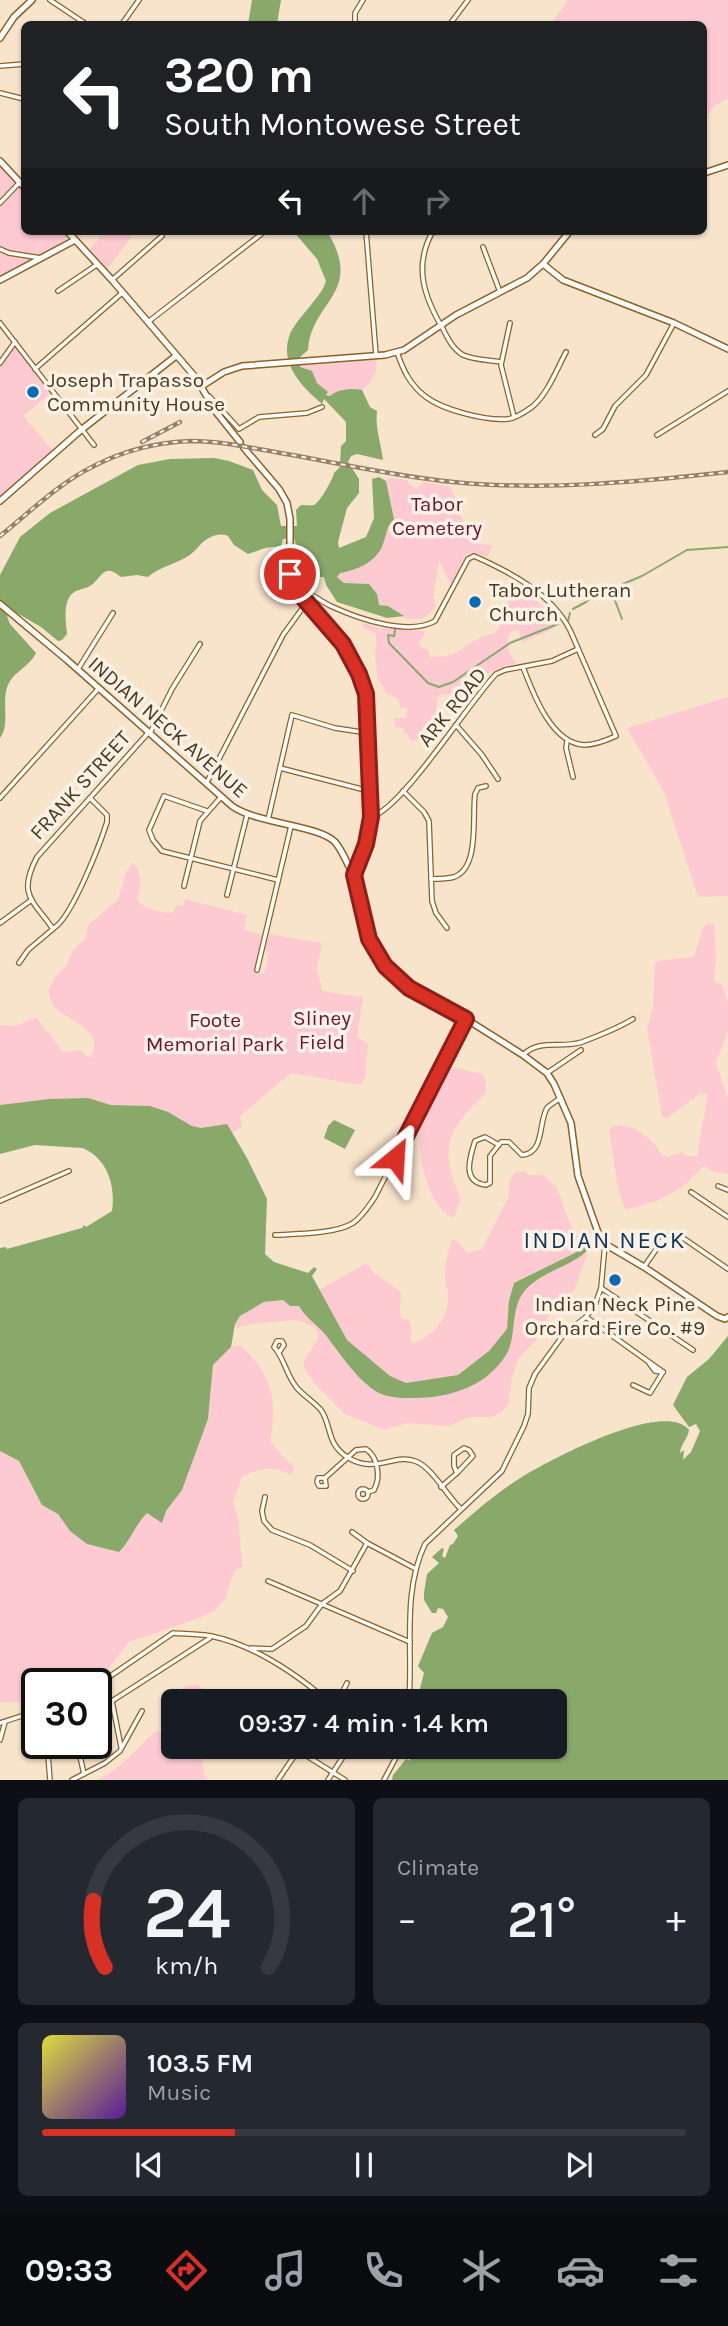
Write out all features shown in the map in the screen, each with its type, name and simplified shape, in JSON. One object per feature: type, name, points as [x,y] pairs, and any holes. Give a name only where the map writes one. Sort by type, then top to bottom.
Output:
[{"type":"street","points":[[1,33],[32,0]]},
{"type":"street","points":[[50,0],[82,21]]},
{"type":"street","points":[[124,21],[139,0]]},
{"type":"street","points":[[355,21],[355,13],[363,0]]},
{"type":"street","points":[[452,21],[468,0]]},
{"type":"street","points":[[0,66],[21,64]]},
{"type":"street","points":[[0,93],[21,98]]},
{"type":"street","points":[[0,161],[21,183]]},
{"type":"street","points":[[707,172],[728,165]]},
{"type":"street","points":[[0,202],[21,185]]},
{"type":"street","points":[[71,235],[239,429],[259,417],[307,413],[322,407]]},
{"type":"street","points":[[148,322],[260,235]]},
{"type":"street","points":[[366,235],[376,355]]},
{"type":"street","points":[[431,235],[423,259],[422,277],[430,308],[453,347],[462,354],[501,362]]},
{"type":"street","points":[[112,280],[162,236]]},
{"type":"street","points":[[203,389],[224,372],[242,366],[404,351],[456,315],[527,278],[543,264],[565,237]]},
{"type":"street","points":[[0,280],[75,240]]},
{"type":"street","points":[[483,247],[499,292]]},
{"type":"street","points":[[0,249],[41,258]]},
{"type":"street","points":[[58,291],[98,264]]},
{"type":"street","points":[[543,264],[563,280],[674,323],[728,349]]},
{"type":"street","points":[[35,369],[122,293]]},
{"type":"street","points":[[0,323],[94,445]]},
{"type":"street","points":[[510,323],[501,362],[514,417]]},
{"type":"street","points":[[596,435],[603,429],[615,406],[646,374],[674,323]]},
{"type":"street","points":[[0,363],[15,342]]},
{"type":"street","points":[[397,352],[404,373],[424,396],[435,403],[450,410],[509,419],[534,405],[566,352]]},
{"type":"street","points":[[0,501],[81,430],[176,356]]},
{"type":"street","points":[[203,389],[216,412],[284,497],[290,524],[290,574],[298,592],[340,638],[366,694],[371,817],[366,844],[354,875]]},
{"type":"street","points":[[657,435],[728,391]]},
{"type":"street","points":[[298,592],[310,594],[332,607],[381,624],[426,626],[435,621],[468,559],[474,556],[536,590],[561,616],[616,736],[592,745],[567,741],[540,708],[523,667]]},
{"type":"street","points":[[206,784],[283,635],[307,602]]},
{"type":"street","name":"INDIAN NECK AVENUE","points":[[0,604],[78,669],[232,806],[247,815],[330,837],[354,875],[369,939],[376,956],[409,988],[466,1019],[547,1073]]},
{"type":"street","points":[[78,669],[113,613]]},
{"type":"street","name":"FRANK STREET","points":[[30,901],[29,878],[37,857],[149,733],[200,644]]},
{"type":"street","name":"ARK ROAD","points":[[371,817],[381,812],[403,791],[498,673],[552,661],[578,649]]},
{"type":"street","points":[[0,798],[99,688]]},
{"type":"street","points":[[268,820],[292,715],[335,728],[369,733]]},
{"type":"street","points":[[456,725],[482,755],[498,779]]},
{"type":"street","points":[[567,741],[566,748],[573,777]]},
{"type":"street","points":[[280,768],[371,791]]},
{"type":"street","points":[[431,879],[453,878],[468,866],[472,852],[475,795],[478,788],[486,786]]},
{"type":"street","points":[[403,791],[430,822],[434,910],[447,928]]},
{"type":"street","points":[[207,811],[164,796],[149,830],[153,840],[162,851],[278,880]]},
{"type":"street","points":[[184,886],[200,821],[221,797]]},
{"type":"street","points":[[19,963],[28,950],[59,925],[69,911],[107,822],[107,815],[90,798]]},
{"type":"street","points":[[228,895],[247,815]]},
{"type":"street","points":[[257,970],[291,827]]},
{"type":"street","points":[[0,923],[30,901],[53,929]]},
{"type":"street","points":[[275,1235],[343,1227],[353,1223],[365,1212],[466,1019]]},
{"type":"street","points":[[523,1055],[530,1048],[541,1044],[579,1043],[633,1019]]},
{"type":"street","points":[[409,1689],[411,1589],[414,1569],[425,1544],[502,1471],[524,1426],[528,1414],[529,1388],[535,1374],[564,1334],[586,1317],[595,1305],[601,1288],[601,1239],[578,1176],[573,1132],[562,1101],[547,1073],[581,1050]]},
{"type":"street","points":[[499,1145],[485,1137],[475,1140],[468,1164],[471,1177],[476,1183],[486,1185],[490,1182],[490,1156],[499,1145],[501,1142],[509,1142],[522,1155],[533,1150],[539,1141],[547,1108],[562,1101]]},
{"type":"street","points":[[0,1201],[69,1171]]},
{"type":"street","points":[[718,1186],[728,1190]]},
{"type":"street","points":[[691,1192],[728,1217]]},
{"type":"street","points":[[644,1267],[666,1235],[677,1241],[683,1238],[728,1269]]},
{"type":"street","points":[[601,1239],[717,1316],[727,1318]]},
{"type":"street","points":[[601,1288],[693,1350]]},
{"type":"street","points":[[586,1317],[649,1362],[655,1371],[663,1372],[650,1392],[632,1385]]},
{"type":"street","points":[[280,1351],[295,1386],[320,1409],[330,1438],[348,1457],[361,1464],[376,1465],[416,1461],[425,1467],[460,1508]]},
{"type":"street","points":[[441,1486],[457,1473],[473,1456],[464,1448],[454,1455],[457,1473]]},
{"type":"street","points":[[325,1478],[359,1449],[366,1449],[372,1454],[376,1465],[378,1483],[374,1490],[368,1492]]},
{"type":"street","points":[[265,1497],[262,1511],[264,1521],[272,1530],[310,1545],[353,1571]]},
{"type":"street","points":[[352,1532],[367,1544],[414,1569]]},
{"type":"street","points":[[250,1648],[272,1649],[306,1626],[322,1604],[340,1591],[367,1544]]},
{"type":"street","points":[[268,1581],[410,1642]]},
{"type":"street","points":[[112,1675],[173,1633],[212,1636],[250,1648],[311,1689]]},
{"type":"street","points":[[121,1749],[112,1702],[212,1636]]},
{"type":"street","points":[[344,1689],[347,1683]]},
{"type":"street","points":[[72,1780],[105,1763],[121,1749],[142,1712]]},
{"type":"street","points":[[0,1740],[2,1723],[21,1716]]},
{"type":"street","points":[[48,1759],[50,1780]]},
{"type":"street","points":[[81,1759],[84,1774]]},
{"type":"street","points":[[278,1780],[293,1759]]},
{"type":"street","points":[[314,1759],[345,1780]]},
{"type":"street","points":[[328,1780],[342,1759]]},
{"type":"street","points":[[384,1780],[395,1759]]},
{"type":"green space","points":[[568,0],[728,0],[728,99],[714,106],[707,115],[707,21],[553,21]]},
{"type":"green space","points":[[0,165],[21,188],[21,235],[66,236],[65,243],[43,255],[9,251],[0,247]]},
{"type":"green space","points":[[102,235],[133,235],[107,269],[90,249]]},
{"type":"green space","points":[[0,251],[9,255],[35,259],[0,278]]},
{"type":"green space","points":[[15,342],[52,392],[23,416],[55,453],[0,501],[0,363]]},
{"type":"green space","points":[[376,359],[374,376],[362,390],[345,390],[330,396],[317,383],[312,372],[300,368],[300,365]]},
{"type":"green space","name":"Tabor Cemetery","points":[[388,478],[408,480],[416,489],[423,482],[451,487],[466,530],[475,532],[478,544],[493,545],[487,557],[474,553],[466,554],[451,585],[439,560],[433,597],[436,604],[432,612],[422,619],[406,619],[379,605],[369,584],[344,583],[337,577],[340,573],[359,568],[379,553],[389,525],[395,524],[386,481]]},
{"type":"green space","points":[[515,583],[521,585],[557,621],[554,626],[523,643],[518,630],[511,631],[508,648],[517,663],[487,674],[481,671],[471,676],[465,684],[453,687],[451,694],[439,695],[435,718],[425,739],[410,741],[403,728],[395,727],[394,718],[406,718],[407,708],[400,708],[399,700],[385,692],[377,679],[375,633],[363,627],[361,622],[378,628],[424,631],[425,635],[419,642],[421,647],[428,650],[430,657],[451,655],[485,635],[495,633],[508,614],[508,598]]},
{"type":"green space","points":[[728,697],[728,896],[698,897],[664,792],[627,728]]},
{"type":"green space","points":[[133,863],[140,881],[137,900],[149,908],[174,912],[176,905],[183,906],[185,899],[247,915],[244,929],[262,935],[254,973],[264,974],[269,952],[265,950],[269,934],[322,943],[317,968],[322,991],[363,997],[357,1037],[368,1044],[365,1078],[360,1085],[291,1073],[240,1116],[242,1127],[232,1133],[228,1127],[199,1134],[141,1106],[111,1105],[87,1098],[0,1105],[0,1025],[17,1026],[36,1017],[63,1052],[80,1050],[89,1058],[94,1049],[90,1034],[54,1006],[48,990],[56,976],[67,965],[73,950],[86,938],[88,925],[118,900],[126,872]]},
{"type":"green space","points":[[714,923],[714,981],[721,983],[728,1003],[728,1032],[716,1062],[728,1100],[728,1174],[714,1172],[704,1166],[684,1186],[657,1201],[625,1210],[618,1189],[609,1131],[613,1126],[627,1126],[641,1133],[662,1155],[669,1157],[681,1152],[688,1156],[698,1156],[707,1095],[698,1095],[666,1119],[662,1116],[647,1028],[653,1008],[655,963],[694,956],[703,928]]},
{"type":"green space","points":[[457,1068],[483,1074],[486,1093],[462,1118],[450,1141],[450,1166],[461,1199],[454,1218],[436,1202],[430,1189],[421,1159],[419,1131],[426,1108],[446,1072]]},
{"type":"green space","points":[[523,1171],[529,1175],[543,1175],[557,1188],[569,1222],[587,1254],[575,1289],[547,1318],[536,1340],[518,1359],[512,1377],[509,1403],[501,1413],[491,1417],[469,1417],[449,1426],[408,1423],[384,1430],[345,1414],[314,1383],[304,1368],[304,1360],[318,1339],[315,1327],[296,1320],[260,1323],[237,1329],[235,1324],[239,1318],[256,1306],[283,1300],[290,1306],[367,1263],[374,1273],[401,1292],[401,1318],[409,1320],[412,1329],[410,1339],[413,1343],[421,1340],[434,1331],[444,1317],[448,1302],[446,1266],[453,1238],[468,1253],[482,1249],[508,1198],[510,1180],[515,1173]]},
{"type":"green space","points":[[240,1345],[266,1377],[273,1412],[270,1442],[294,1468],[291,1475],[266,1469],[242,1477],[233,1501],[239,1523],[242,1567],[234,1571],[225,1599],[216,1610],[199,1618],[129,1642],[109,1668],[21,1668],[21,1702],[0,1702],[0,1451],[19,1461],[42,1505],[58,1514],[70,1531],[87,1544],[119,1552],[147,1512],[162,1522],[166,1511],[182,1490],[208,1419],[213,1365],[231,1347]]},
{"type":"green space","points":[[197,1684],[202,1689],[183,1689]]},
{"type":"green space","points":[[156,1731],[161,1732],[161,1759],[202,1759],[205,1780],[97,1780],[121,1765]]},
{"type":"shaded area","points":[[252,0],[281,0],[278,21],[248,21]]},
{"type":"shaded area","points":[[296,235],[329,235],[337,252],[340,269],[333,295],[311,333],[308,350],[300,357],[300,367],[312,371],[317,383],[328,392],[326,395],[345,390],[362,390],[370,407],[377,411],[377,430],[383,460],[357,454],[351,456],[348,462],[359,479],[359,493],[347,508],[338,542],[339,548],[366,537],[374,518],[372,479],[379,477],[386,481],[395,524],[389,525],[379,553],[359,568],[340,573],[337,577],[344,583],[369,584],[377,594],[379,605],[388,606],[404,616],[387,618],[337,602],[324,577],[309,574],[304,570],[294,538],[283,539],[281,546],[248,554],[234,545],[228,536],[215,536],[186,557],[148,577],[121,577],[107,571],[90,586],[74,592],[66,605],[67,634],[62,640],[58,641],[41,627],[10,609],[7,616],[10,624],[36,653],[6,689],[5,726],[0,738],[0,575],[20,537],[50,513],[138,465],[170,459],[214,458],[253,470],[262,490],[277,505],[281,526],[297,526],[296,510],[301,505],[317,503],[326,490],[340,467],[341,446],[346,441],[346,422],[324,399],[322,404],[301,383],[290,366],[287,347],[298,320],[320,294],[326,281],[317,259]]},
{"type":"shaded area","points":[[88,1098],[111,1105],[150,1106],[201,1128],[227,1124],[267,1199],[265,1254],[274,1262],[308,1273],[314,1267],[317,1269],[312,1276],[347,1340],[390,1376],[406,1383],[458,1375],[489,1351],[507,1329],[509,1301],[514,1283],[575,1253],[597,1237],[582,1255],[540,1278],[523,1293],[516,1308],[509,1348],[498,1366],[477,1383],[440,1396],[400,1398],[377,1392],[355,1372],[299,1306],[290,1306],[283,1300],[264,1302],[240,1316],[235,1324],[231,1347],[213,1365],[208,1419],[182,1490],[166,1511],[162,1523],[147,1513],[119,1552],[87,1544],[70,1531],[58,1514],[42,1505],[19,1461],[0,1451],[0,1248],[7,1249],[82,1228],[84,1225],[86,1227],[112,1211],[113,1192],[104,1165],[91,1152],[82,1148],[35,1145],[0,1154],[0,1105]]},
{"type":"shaded area","points":[[334,1120],[355,1130],[345,1149],[324,1138],[328,1126]]},
{"type":"shaded area","points":[[728,1336],[728,1780],[392,1780],[406,1759],[567,1759],[567,1689],[420,1689],[424,1673],[418,1666],[432,1633],[443,1627],[448,1617],[443,1609],[438,1608],[436,1613],[432,1613],[424,1600],[427,1574],[439,1563],[432,1557],[442,1548],[442,1556],[445,1558],[450,1545],[458,1536],[454,1530],[504,1489],[581,1446],[633,1427],[656,1422],[676,1422],[689,1430],[680,1453],[684,1450],[683,1460],[691,1452],[700,1431],[696,1424],[689,1427],[673,1405],[687,1377],[709,1359]]},
{"type":"waterway","points":[[573,609],[592,597],[642,576],[687,550],[728,547]]},
{"type":"waterway","points":[[611,590],[622,619]]},
{"type":"waterway","points":[[568,621],[570,613]]},
{"type":"waterway","points":[[395,630],[394,636],[388,635],[389,643],[428,683],[439,687],[453,682],[510,643],[558,624]]},
{"type":"railway","points":[[142,442],[180,422]]},
{"type":"railway","points":[[0,536],[57,489],[94,466],[153,445],[179,442],[222,443],[408,476],[487,485],[590,484],[728,472]]},
{"type":"place","name":"Joseph Trapasso Community House","points":[[33,392]]},
{"type":"place","name":"Tabor Lutheran Church","points":[[475,602]]},
{"type":"place","name":"Indian Neck Pine Orchard Fire Co. #9","points":[[615,1280]]},
{"type":"district","name":"INDIAN NECK","points":[[605,1240]]},
{"type":"route","points":[[290,574],[298,592],[336,633],[365,687],[371,817],[366,844],[354,875],[369,939],[376,956],[409,988],[466,1019],[395,1158]]},
{"type":"park label","name":"Sliney Field","points":[[322,1030]]},
{"type":"park label","name":"Foote Memorial Park","points":[[215,1032]]}]
